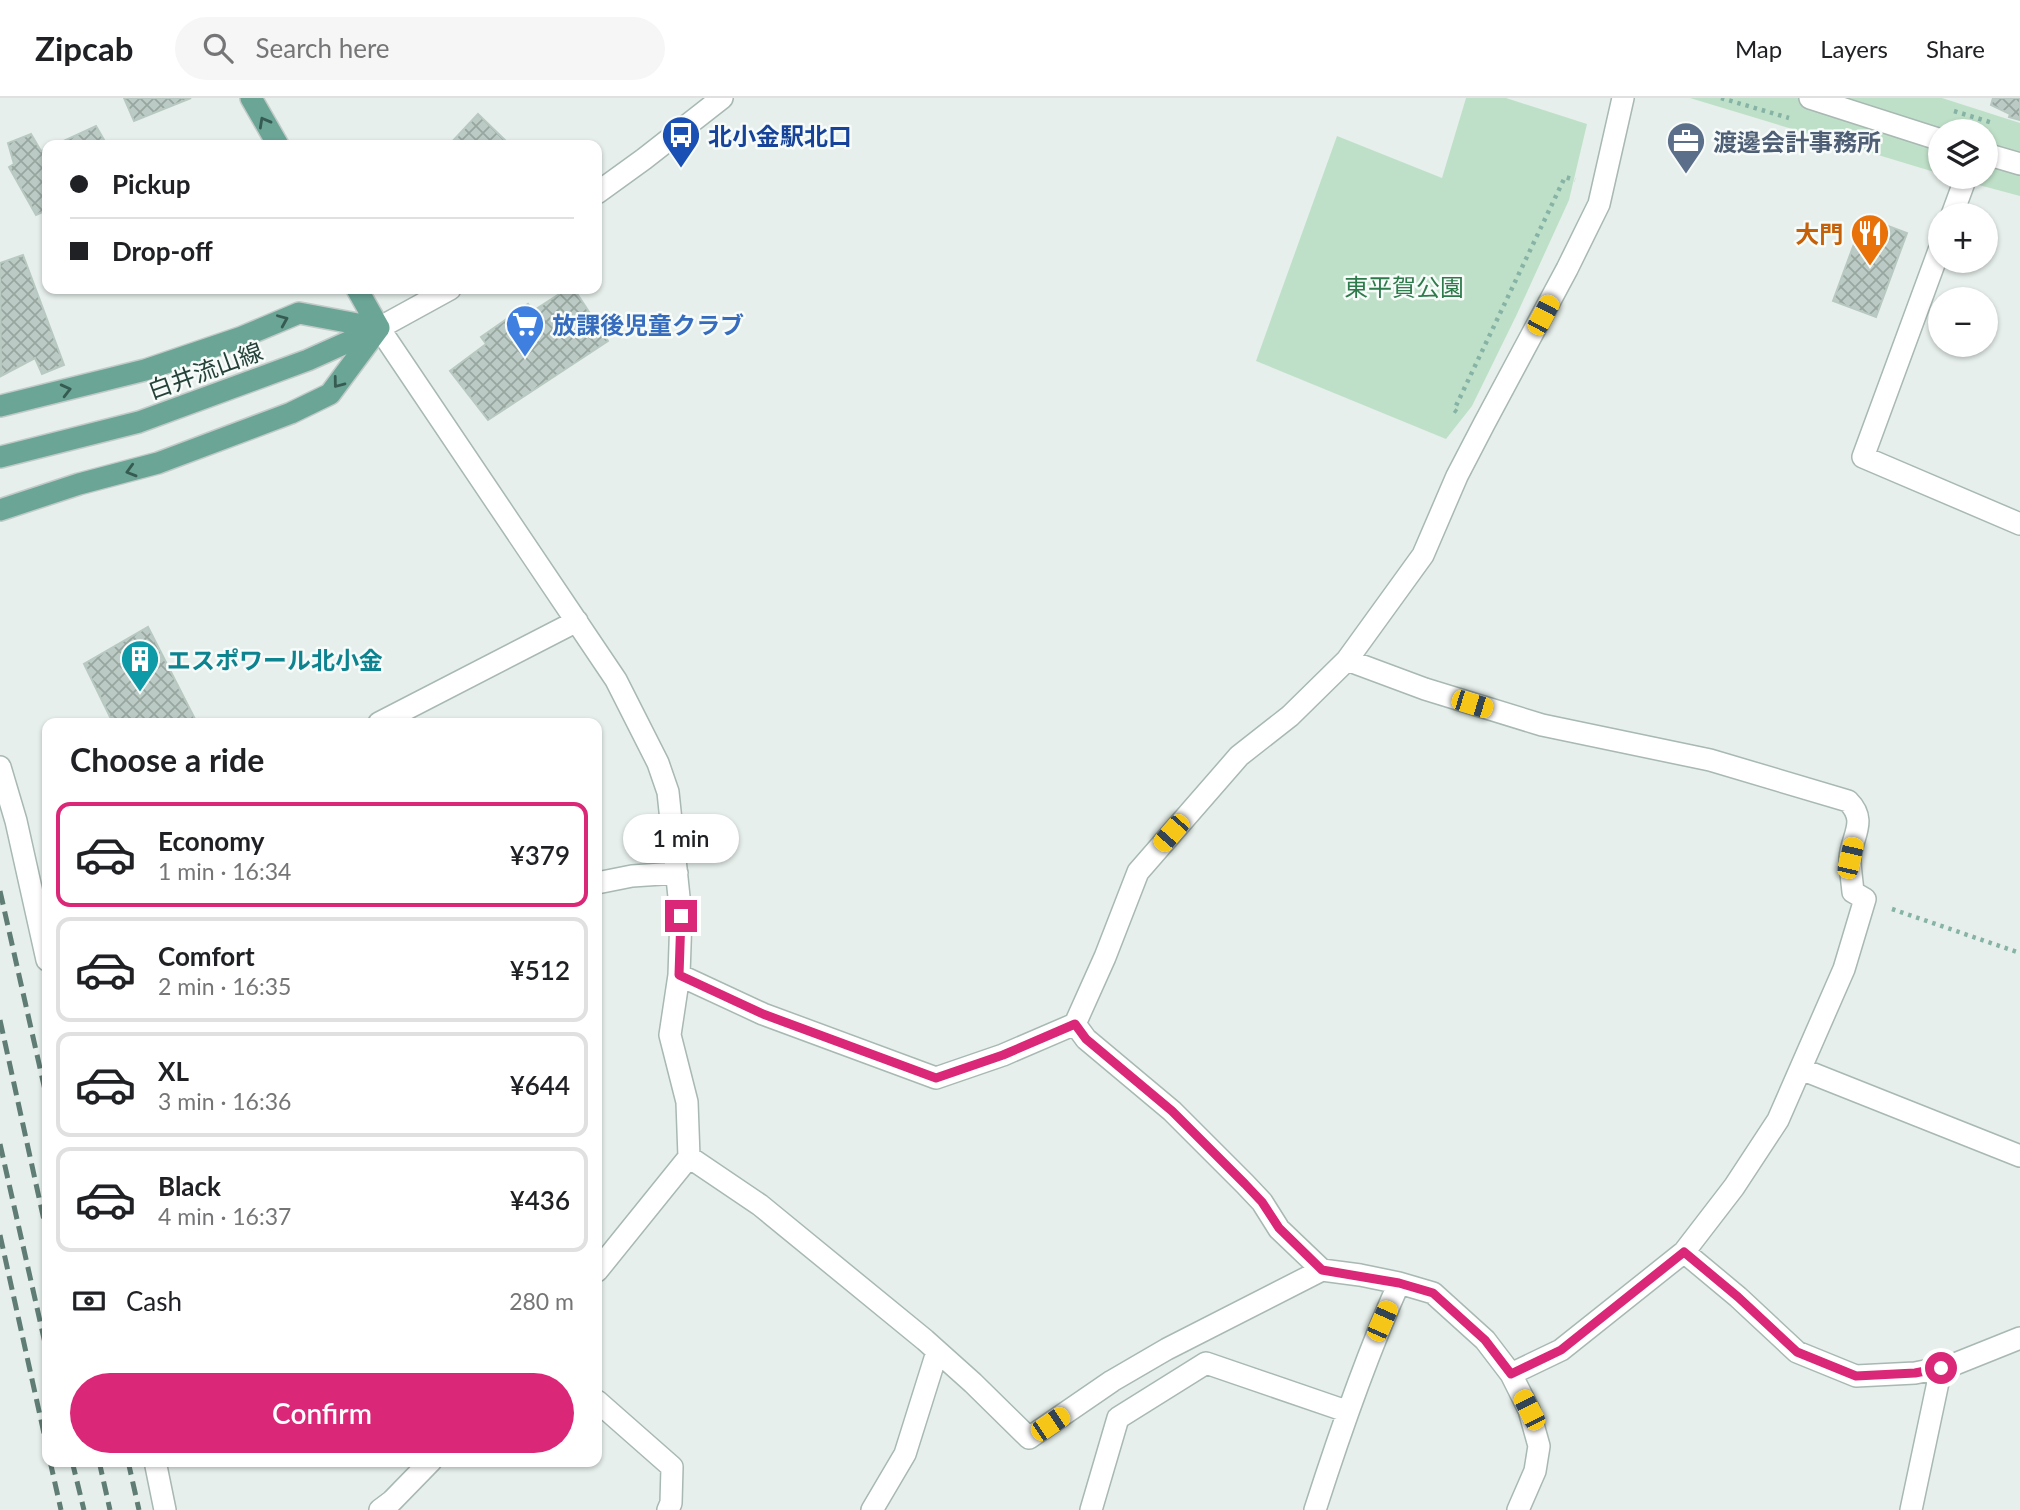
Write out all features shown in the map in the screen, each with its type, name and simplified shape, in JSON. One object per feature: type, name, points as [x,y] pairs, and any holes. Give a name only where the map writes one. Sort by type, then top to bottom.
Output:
[{"type":"main road","points":[[251,98],[275,140]]},
{"type":"main road","points":[[360,294],[379,328]]},
{"type":"main road","points":[[0,406],[145,370],[242,337],[299,313],[379,328]]},
{"type":"main road","points":[[0,510],[79,484],[158,463],[291,413],[330,394],[379,328]]},
{"type":"main road","name":"白井流山線","points":[[0,457],[139,422],[308,360],[379,328]]},
{"type":"street","points":[[602,189],[722,98]]},
{"type":"street","points":[[679,975],[763,1014],[936,1078],[1003,1055],[1075,1024],[1138,872],[1239,755],[1290,716],[1347,660],[1423,555],[1457,476],[1573,259],[1599,204],[1623,98]]},
{"type":"street","points":[[1810,98],[1928,136]]},
{"type":"street","points":[[1998,158],[2020,164]]},
{"type":"street","points":[[1931,273],[1863,457],[2020,524]]},
{"type":"street","points":[[441,294],[379,328],[616,680],[658,763],[668,792],[681,916],[679,975],[670,1035],[687,1102],[689,1157],[602,1265]]},
{"type":"street","points":[[389,718],[577,621]]},
{"type":"street","points":[[1347,660],[1425,689],[1542,725],[1710,760],[1848,801],[1857,810],[1859,822],[1850,858],[1853,892],[1865,899],[1844,969],[1778,1120],[1734,1187],[1684,1252],[1561,1350],[1511,1374]]},
{"type":"street","points":[[0,766],[16,821],[42,938]]},
{"type":"street","points":[[602,882],[632,876],[677,873]]},
{"type":"street","points":[[1075,1024],[1086,1039],[1172,1111],[1262,1202],[1279,1228],[1322,1270],[1399,1283],[1433,1293],[1485,1340],[1511,1374],[1529,1410],[1539,1446],[1535,1471],[1518,1510]]},
{"type":"street","points":[[1801,1069],[2020,1156]]},
{"type":"street","points":[[689,1157],[760,1205],[973,1382],[1029,1438],[1112,1381],[1167,1349],[1322,1270]]},
{"type":"street","points":[[1684,1252],[1797,1352],[1856,1376],[1915,1373],[1941,1368],[2020,1338]]},
{"type":"street","points":[[1315,1510],[1346,1411],[1373,1340],[1399,1283]]},
{"type":"street","points":[[872,1510],[905,1454],[937,1352]]},
{"type":"street","points":[[1091,1510],[1118,1418],[1206,1363],[1346,1411]]},
{"type":"street","points":[[1911,1510],[1941,1368]]},
{"type":"street","points":[[602,1405],[671,1467],[671,1503],[668,1510]]},
{"type":"street","points":[[156,1467],[165,1510]]},
{"type":"street","points":[[389,1507],[426,1467]]},
{"type":"path","points":[[1948,109],[1981,119]]},
{"type":"path","points":[[1454,410],[1565,177],[1602,187]]},
{"type":"path","points":[[1865,899],[2020,953]]},
{"type":"green space","name":"東平賀公園","points":[[1466,98],[1506,98],[1587,124],[1569,200],[1472,406],[1446,439],[1256,361],[1337,136],[1442,178]]},
{"type":"green space","points":[[1690,98],[1942,98],[2020,123],[2020,196],[1994,189],[1998,189],[1998,119],[1928,119],[1928,170]]},
{"type":"building","points":[[124,98],[191,98],[134,121]]},
{"type":"building","points":[[1993,98],[2020,98],[2020,120],[2009,117],[2010,114],[1991,105]]},
{"type":"building","points":[[478,114],[505,140],[454,140]]},
{"type":"building","points":[[96,126],[104,140],[66,140]]},
{"type":"building","points":[[31,134],[42,151],[42,212],[36,215],[9,167],[14,164],[8,143]]},
{"type":"building","name":"大門","points":[[1864,217],[1907,233],[1876,317],[1833,301]]},
{"type":"building","points":[[23,255],[64,365],[42,374],[35,358],[1,376],[0,263]]},
{"type":"building","name":"放課後児童クラブ","points":[[559,294],[577,294],[608,341],[488,420],[450,371],[486,344],[481,337],[528,304],[533,311]]},
{"type":"building","name":"エスポワール北小金","points":[[148,627],[194,718],[111,718],[84,664]]},
{"type":"railway","points":[[0,891],[42,1077]]},
{"type":"railway","points":[[0,1020],[42,1211]]},
{"type":"railway","points":[[0,1144],[42,1330]]},
{"type":"railway","points":[[0,1235],[42,1424]]},
{"type":"railway","points":[[51,1467],[61,1510]]},
{"type":"railway","points":[[73,1467],[84,1510]]},
{"type":"railway","points":[[100,1467],[110,1510]]},
{"type":"railway","points":[[129,1467],[139,1510]]},
{"type":"place","name":"北小金駅北口","points":[[681,169]]},
{"type":"place","name":"渡邊会計事務所","points":[[1686,175]]},
{"type":"place","name":"大門","points":[[1870,267]]},
{"type":"place","name":"放課後児童クラブ","points":[[525,358]]},
{"type":"place","name":"エスポワール北小金","points":[[140,693]]},
{"type":"route","points":[[681,916],[679,975],[763,1014],[936,1078],[1003,1055],[1075,1024],[1086,1039],[1172,1111],[1262,1202],[1279,1228],[1322,1270],[1399,1283],[1433,1293],[1485,1340],[1511,1374],[1561,1350],[1684,1252],[1797,1352],[1856,1376],[1915,1373],[1941,1368]]}]
